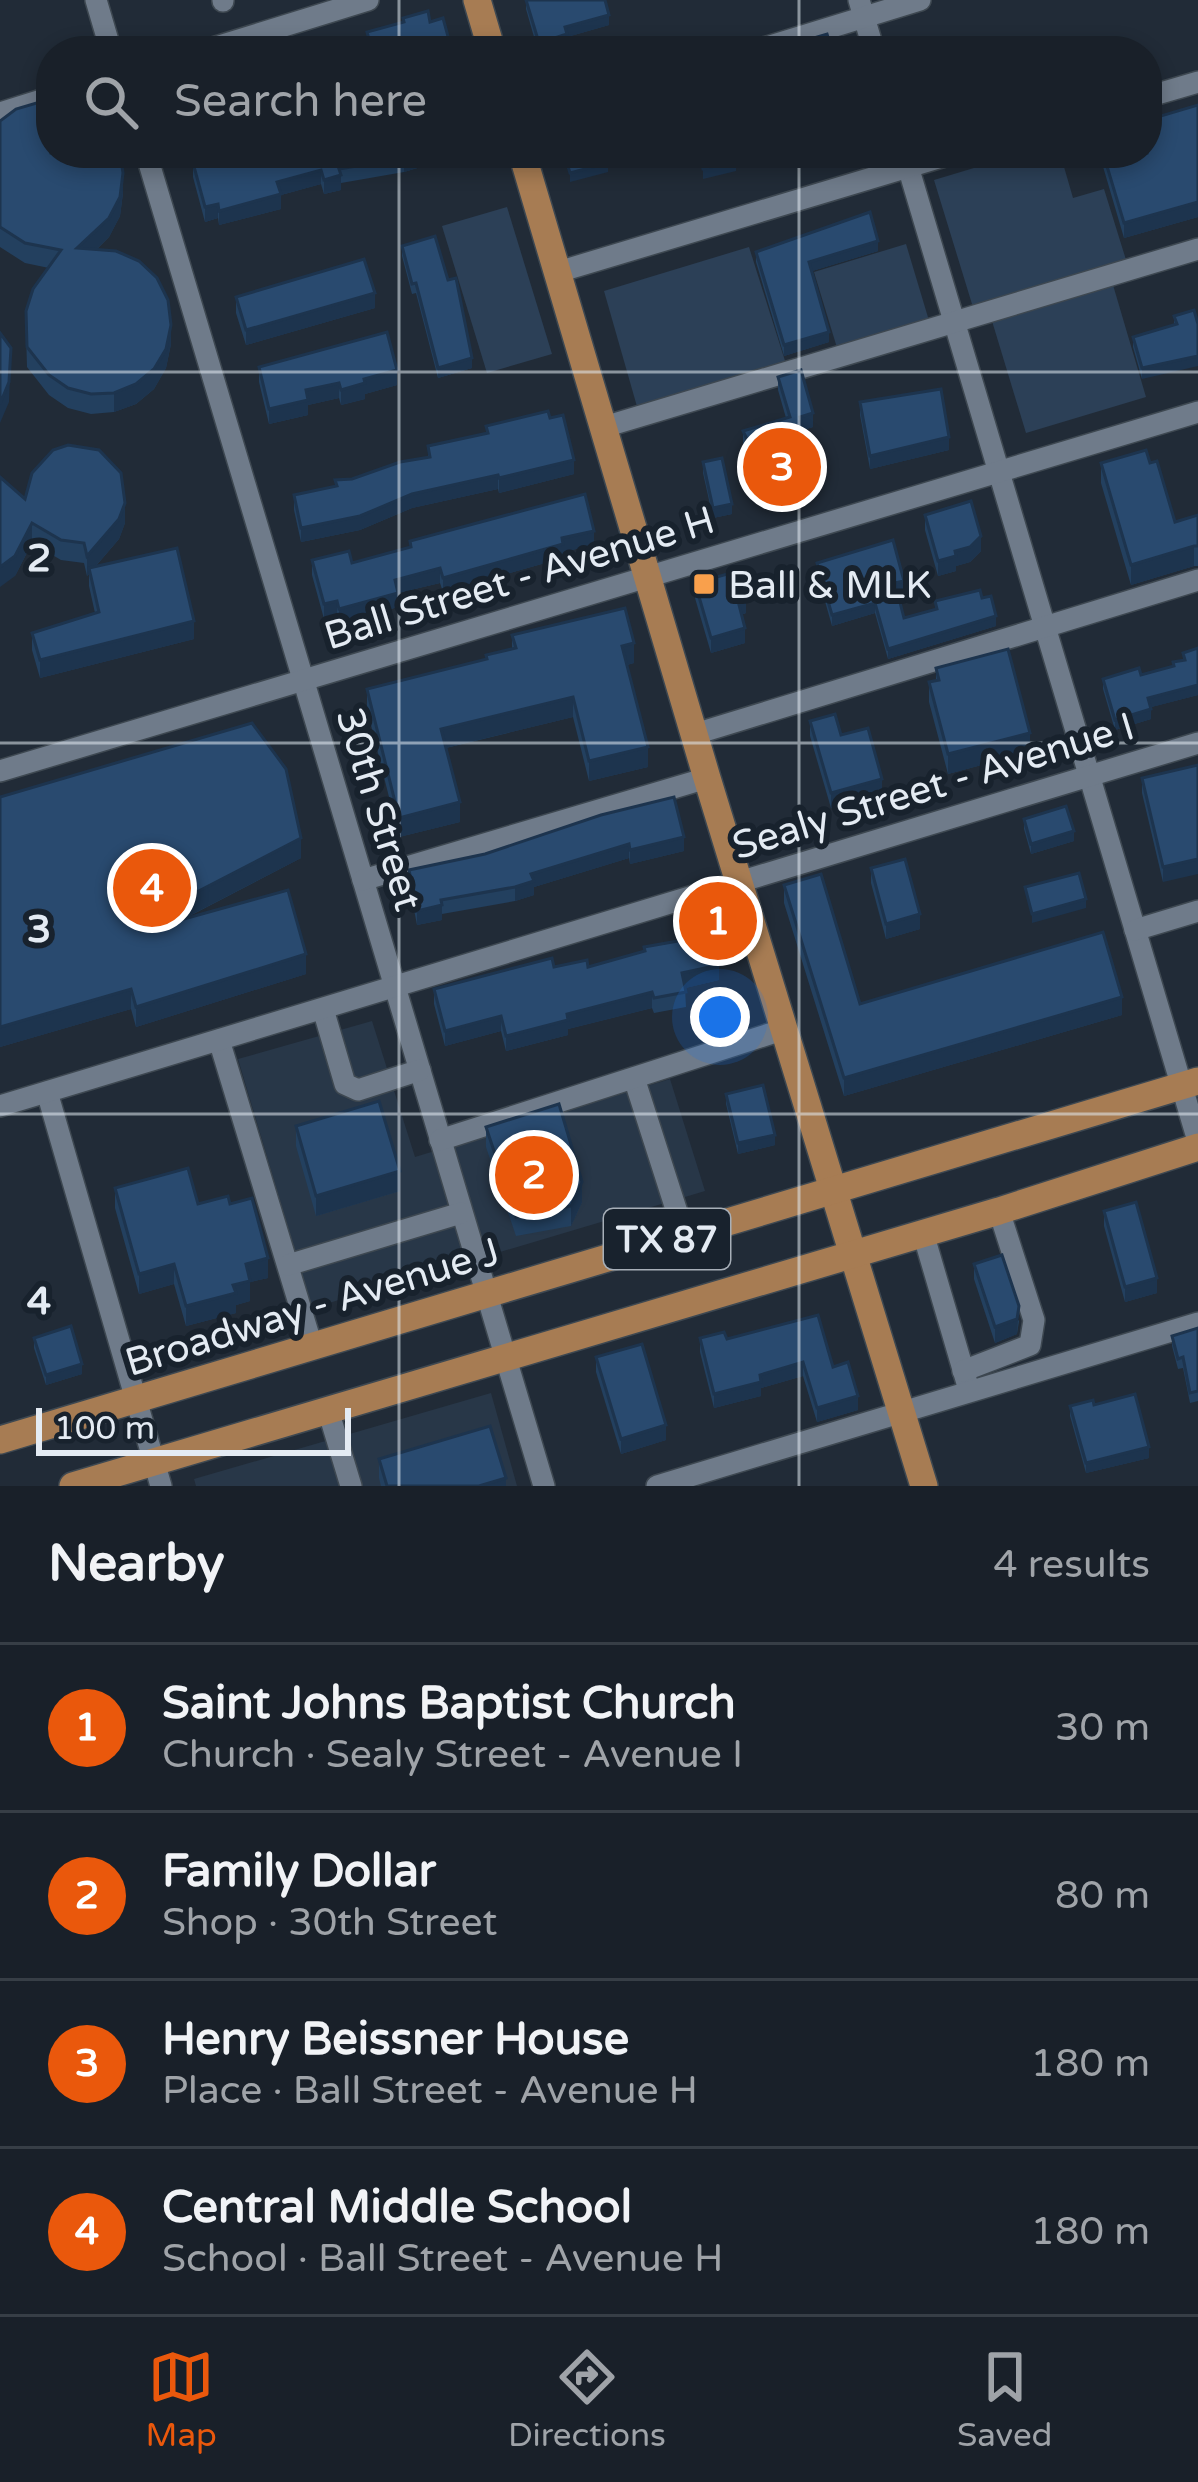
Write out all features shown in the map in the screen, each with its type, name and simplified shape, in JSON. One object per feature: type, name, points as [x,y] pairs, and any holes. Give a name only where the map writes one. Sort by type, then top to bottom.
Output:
[{"type":"main road","points":[[477,0],[488,36]]},
{"type":"main road","points":[[527,168],[924,1486]]},
{"type":"main road","name":"Broadway - Avenue J","points":[[0,1440],[1190,1084]]},
{"type":"main road","name":"TX 87","points":[[73,1486],[158,1474],[328,1410],[999,1211],[1198,1144]]},
{"type":"street","points":[[96,0],[107,36]]},
{"type":"street","points":[[252,36],[368,0]]},
{"type":"street","points":[[792,36],[861,9],[920,0]]},
{"type":"street","points":[[1162,93],[1198,82]]},
{"type":"street","points":[[0,113],[36,102]]},
{"type":"street","name":"30th Street","points":[[151,168],[544,1486]]},
{"type":"street","points":[[558,272],[881,168]]},
{"type":"street","points":[[908,168],[1135,930],[1190,1084],[1198,1144]]},
{"type":"street","points":[[604,427],[1198,249]]},
{"type":"street","name":"Ball Street - Avenue H","points":[[0,771],[1198,412]]},
{"type":"street","points":[[695,734],[1198,580]]},
{"type":"street","name":"Sealy Street - Avenue I","points":[[0,1106],[1198,743]]},
{"type":"street","points":[[363,880],[707,778]]},
{"type":"street","points":[[1135,930],[1198,911]]},
{"type":"street","points":[[323,1009],[345,1084],[358,1090],[420,1070]]},
{"type":"street","points":[[440,1140],[785,1029]]},
{"type":"street","points":[[219,1040],[313,1346]]},
{"type":"street","points":[[634,1078],[684,1234]]},
{"type":"street","points":[[47,1092],[158,1474]]},
{"type":"street","points":[[657,1486],[902,1412],[1030,1345],[1034,1320],[999,1211]]},
{"type":"street","points":[[288,1265],[461,1213]]},
{"type":"street","points":[[923,1233],[966,1381]]},
{"type":"street","points":[[966,1381],[1198,1323]]},
{"type":"street","points":[[328,1410],[351,1486]]},
{"type":"shaded area","points":[[974,168],[1064,168],[1073,198],[1104,189],[1127,263],[978,307],[972,304],[934,180]]},
{"type":"shaded area","points":[[507,207],[552,354],[487,373],[442,226]]},
{"type":"shaded area","points":[[906,244],[930,324],[838,351],[814,272]]},
{"type":"shaded area","points":[[749,247],[786,364],[638,410],[604,291]]},
{"type":"shaded area","points":[[1113,285],[1146,397],[1026,433],[992,321]]},
{"type":"shaded area","points":[[372,1021],[415,1157],[670,1079],[705,1191],[312,1308],[238,1059]]},
{"type":"shaded area","points":[[491,1393],[517,1486],[196,1486],[194,1479]]},
{"type":"building","points":[[526,0],[605,0],[609,15],[565,27],[567,34],[561,36],[537,36]]},
{"type":"building","points":[[428,11],[430,22],[443,18],[448,36],[368,36],[367,32],[404,22],[403,18]]},
{"type":"building","points":[[36,103],[36,168],[122,168],[120,197],[109,218],[77,248],[116,251],[139,261],[157,278],[168,300],[171,325],[166,349],[154,369],[136,384],[114,393],[68,388],[49,375],[27,347],[26,311],[33,289],[61,250],[25,243],[0,227],[0,121],[16,109]]},
{"type":"building","points":[[1198,105],[1198,202],[1124,223],[1108,168],[1162,168],[1162,116]]},
{"type":"building","points":[[194,168],[345,168],[339,169],[341,175],[324,180],[321,170],[277,182],[281,194],[219,211],[218,204],[205,207]]},
{"type":"building","points":[[870,212],[878,241],[809,262],[829,332],[784,345],[756,252]]},
{"type":"building","points":[[435,236],[448,280],[456,278],[472,358],[438,368],[402,246]]},
{"type":"building","points":[[364,259],[375,293],[246,330],[236,297]]},
{"type":"building","points":[[1194,310],[1198,356],[1142,368],[1133,337],[1177,324],[1174,316]]},
{"type":"building","points":[[387,332],[397,370],[341,390],[339,383],[306,390],[308,400],[269,409],[259,367]]},
{"type":"building","points":[[0,333],[11,348],[9,382],[0,404]]},
{"type":"building","points":[[801,370],[813,413],[800,417],[811,460],[780,469],[766,479],[743,431],[790,417],[778,377]]},
{"type":"building","points":[[941,389],[949,437],[870,456],[860,402]]},
{"type":"building","points":[[548,411],[550,418],[563,415],[574,460],[412,494],[360,516],[301,528],[294,495],[430,457],[428,446],[488,433],[486,426]]},
{"type":"building","points":[[68,445],[99,450],[121,473],[125,503],[119,519],[87,556],[84,543],[61,540],[32,523],[15,556],[0,567],[0,477],[25,499],[32,473],[53,450]]},
{"type":"building","points":[[1146,450],[1150,463],[1157,461],[1175,522],[1198,515],[1198,546],[1131,565],[1101,463]]},
{"type":"building","points":[[722,458],[732,504],[713,508],[703,462]]},
{"type":"building","points":[[585,494],[594,531],[443,578],[440,568],[395,580],[398,593],[339,609],[337,601],[324,604],[312,560],[349,551],[352,563],[411,547],[410,541]]},
{"type":"building","points":[[971,501],[981,536],[970,547],[955,551],[956,556],[938,561],[925,515]]},
{"type":"building","points":[[893,540],[904,581],[895,583],[904,618],[937,609],[935,601],[980,590],[982,598],[991,596],[996,616],[888,649],[875,603],[832,615],[817,563]]},
{"type":"building","points":[[177,548],[194,621],[40,660],[32,633],[99,612],[89,568]]},
{"type":"building","points":[[738,571],[746,598],[738,601],[745,628],[711,638],[695,583]]},
{"type":"building","points":[[625,608],[634,643],[622,646],[648,747],[589,761],[573,697],[441,729],[460,802],[399,818],[367,689],[487,659],[486,655],[516,648],[512,635]]},
{"type":"building","points":[[1198,648],[1198,685],[1148,698],[1151,709],[1115,720],[1103,679],[1139,668],[1141,675],[1174,666],[1173,662],[1185,660],[1183,653]]},
{"type":"building","points":[[1008,649],[1030,733],[948,754],[929,682],[939,680],[936,668]]},
{"type":"building","points":[[835,714],[841,735],[868,728],[882,779],[831,793],[810,721]]},
{"type":"building","points":[[252,723],[286,769],[301,838],[137,923],[141,931],[288,890],[306,954],[136,1007],[131,989],[0,1027],[0,797]]},
{"type":"building","points":[[1198,765],[1198,859],[1163,867],[1142,778]]},
{"type":"building","points":[[674,797],[684,837],[630,850],[629,844],[531,874],[534,881],[441,900],[442,905],[417,911],[409,870],[485,854],[601,815]]},
{"type":"building","points":[[1066,806],[1074,831],[1031,844],[1024,819]]},
{"type":"building","points":[[905,859],[920,914],[886,924],[871,868]]},
{"type":"building","points":[[1079,873],[1086,899],[1032,914],[1025,887]]},
{"type":"building","points":[[821,874],[860,1004],[1103,932],[1122,997],[844,1078],[784,885]]},
{"type":"building","points":[[714,913],[722,946],[715,948],[719,965],[682,973],[686,992],[654,998],[652,992],[506,1036],[501,1016],[445,1031],[434,989],[552,958],[554,967],[587,960],[588,967],[645,951],[644,947],[695,938],[690,919]]},
{"type":"building","points":[[763,1085],[775,1135],[738,1143],[726,1094]]},
{"type":"building","points":[[379,1101],[400,1171],[316,1196],[296,1126]]},
{"type":"building","points":[[559,1104],[582,1182],[571,1206],[516,1217],[486,1127]]},
{"type":"building","points":[[188,1168],[198,1204],[228,1196],[230,1204],[252,1198],[268,1258],[246,1264],[250,1281],[233,1285],[236,1293],[186,1306],[174,1264],[139,1274],[115,1188]]},
{"type":"building","points":[[1136,1202],[1157,1278],[1125,1287],[1104,1211]]},
{"type":"building","points":[[1002,1255],[1019,1306],[1017,1319],[995,1327],[974,1264]]},
{"type":"building","points":[[818,1315],[833,1367],[848,1362],[858,1396],[817,1408],[803,1362],[760,1375],[761,1382],[714,1394],[700,1338],[724,1332],[727,1339]]},
{"type":"building","points":[[71,1326],[82,1364],[46,1375],[34,1338]]},
{"type":"building","points":[[1198,1328],[1198,1391],[1190,1393],[1183,1357],[1178,1359],[1172,1336]]},
{"type":"building","points":[[642,1344],[666,1425],[621,1439],[596,1357]]},
{"type":"building","points":[[1135,1394],[1149,1447],[1086,1463],[1070,1406]]},
{"type":"building","points":[[490,1426],[506,1478],[479,1486],[387,1486],[379,1459]]},
{"type":"place","name":"Henry Beissner House","points":[[782,467]]},
{"type":"place","name":"Ball & MLK","points":[[704,584]]},
{"type":"place","name":"Central Middle School","points":[[152,888]]},
{"type":"place","name":"Saint Johns Baptist Church","points":[[718,921]]},
{"type":"place","name":"Family Dollar","points":[[534,1175]]}]
